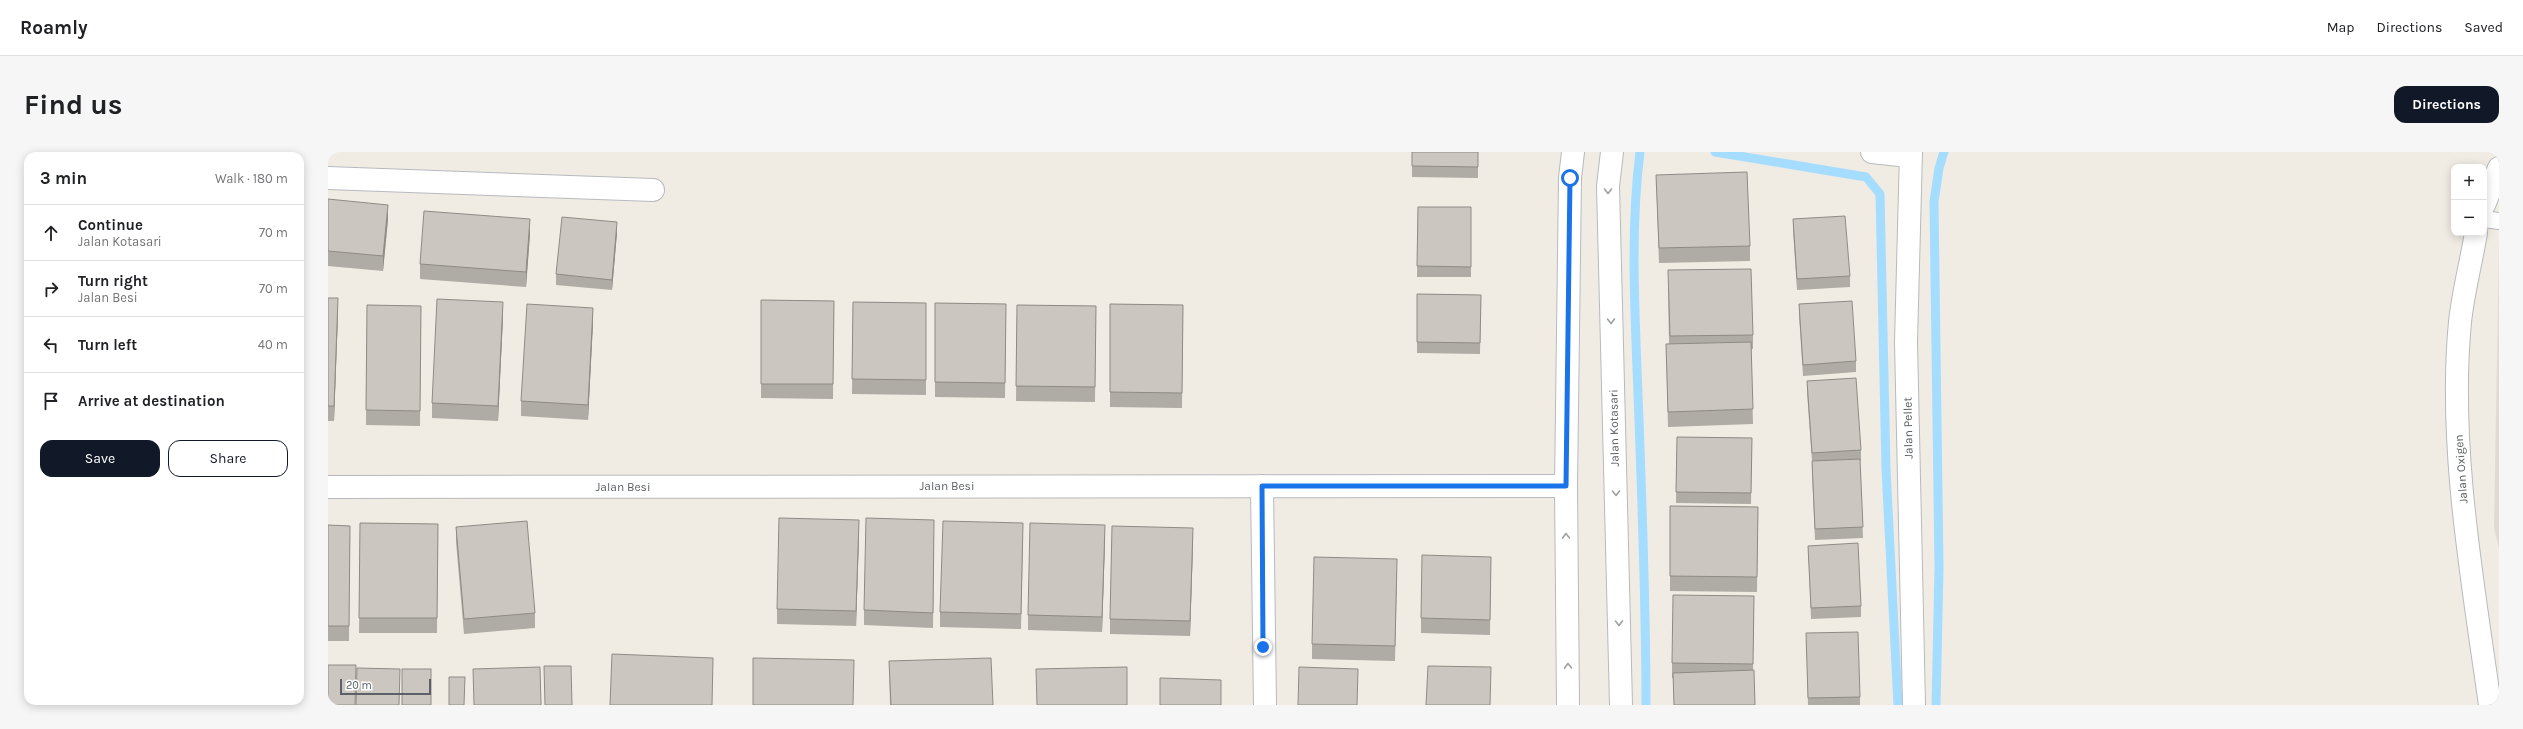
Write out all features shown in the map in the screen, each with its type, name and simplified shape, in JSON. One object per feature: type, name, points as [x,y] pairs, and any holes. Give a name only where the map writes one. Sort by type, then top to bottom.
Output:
[{"type":"street","points":[[1568,705],[1566,486],[1570,178],[1573,152]]},
{"type":"street","name":"Jalan Kotasari","points":[[1612,152],[1608,186],[1622,705]]},
{"type":"street","points":[[1872,152],[1910,154]]},
{"type":"street","name":"Jalan Pellet","points":[[1910,154],[1906,342],[1914,705]]},
{"type":"street","points":[[2486,200],[2499,168]]},
{"type":"street","points":[[328,178],[653,190]]},
{"type":"street","name":"Jalan Oxigen","points":[[2475,236],[2460,322],[2457,412],[2467,542],[2490,705]]},
{"type":"street","points":[[1262,486],[1265,705]]},
{"type":"street","name":"Jalan Besi","points":[[328,487],[1566,486]]},
{"type":"lane","points":[[2487,219],[2499,221]]},
{"type":"shaded area","points":[[2499,244],[2499,548],[2494,528]]},
{"type":"building","points":[[1412,152],[1478,152],[1478,167],[1412,166]]},
{"type":"building","points":[[1747,172],[1750,246],[1659,248],[1656,175]]},
{"type":"building","points":[[328,199],[388,205],[383,256],[328,251]]},
{"type":"building","points":[[1418,207],[1471,207],[1471,267],[1417,266]]},
{"type":"building","points":[[424,211],[530,219],[526,272],[420,264]]},
{"type":"building","points":[[1845,216],[1850,276],[1797,279],[1793,219]]},
{"type":"building","points":[[562,217],[617,222],[612,280],[556,274]]},
{"type":"building","points":[[1751,269],[1753,335],[1670,336],[1668,270]]},
{"type":"building","points":[[1417,294],[1481,295],[1480,343],[1417,342]]},
{"type":"building","points":[[328,298],[338,298],[334,406],[328,406]]},
{"type":"building","points":[[437,299],[503,302],[498,406],[432,403]]},
{"type":"building","points":[[761,300],[834,301],[833,384],[761,384]]},
{"type":"building","points":[[1852,301],[1856,361],[1803,365],[1799,304]]},
{"type":"building","points":[[853,302],[926,303],[926,380],[852,379]]},
{"type":"building","points":[[935,303],[1006,304],[1005,383],[935,382]]},
{"type":"building","points":[[527,304],[593,308],[588,405],[521,401]]},
{"type":"building","points":[[1110,304],[1183,305],[1182,393],[1110,392]]},
{"type":"building","points":[[367,305],[421,306],[420,411],[366,410]]},
{"type":"building","points":[[1017,305],[1096,306],[1095,387],[1016,386]]},
{"type":"building","points":[[1751,342],[1753,409],[1668,412],[1666,344]]},
{"type":"building","points":[[1856,378],[1861,450],[1812,453],[1807,381]]},
{"type":"building","points":[[1677,437],[1752,438],[1751,493],[1676,492]]},
{"type":"building","points":[[1860,459],[1863,527],[1815,529],[1812,461]]},
{"type":"building","points":[[1670,506],[1758,507],[1757,577],[1670,576]]},
{"type":"building","points":[[779,518],[859,520],[856,611],[777,609]]},
{"type":"building","points":[[866,518],[934,520],[933,613],[864,610]]},
{"type":"building","points":[[527,521],[535,613],[464,619],[456,527]]},
{"type":"building","points":[[943,521],[1023,523],[1021,614],[940,612]]},
{"type":"building","points":[[360,523],[438,524],[437,618],[359,618]]},
{"type":"building","points":[[1030,523],[1105,525],[1102,617],[1028,615]]},
{"type":"building","points":[[328,525],[350,526],[349,626],[328,626]]},
{"type":"building","points":[[1112,526],[1193,528],[1190,621],[1110,619]]},
{"type":"building","points":[[1858,543],[1861,606],[1811,608],[1808,546]]},
{"type":"building","points":[[1422,555],[1491,557],[1490,620],[1421,618]]},
{"type":"building","points":[[1314,557],[1397,559],[1395,646],[1312,644]]},
{"type":"building","points":[[1673,595],[1754,596],[1753,664],[1672,663]]},
{"type":"building","points":[[1858,632],[1860,697],[1808,698],[1806,633]]},
{"type":"building","points":[[612,654],[713,658],[712,705],[610,705]]},
{"type":"building","points":[[753,658],[854,660],[853,705],[753,705]]},
{"type":"building","points":[[991,658],[993,705],[891,705],[889,661]]},
{"type":"building","points":[[328,665],[356,665],[355,705],[328,705]]},
{"type":"building","points":[[544,666],[571,666],[572,705],[545,705]]},
{"type":"building","points":[[1428,666],[1491,667],[1490,705],[1426,705]]},
{"type":"building","points":[[540,667],[541,705],[474,705],[473,669]]},
{"type":"building","points":[[1127,667],[1127,705],[1037,705],[1036,669]]},
{"type":"building","points":[[1299,667],[1358,669],[1357,705],[1298,705]]},
{"type":"building","points":[[357,668],[400,669],[399,705],[356,705]]},
{"type":"building","points":[[402,669],[431,669],[431,705],[402,705]]},
{"type":"building","points":[[1754,670],[1755,705],[1674,705],[1673,673]]},
{"type":"building","points":[[449,677],[465,677],[464,705],[449,705]]},
{"type":"building","points":[[1160,678],[1221,680],[1221,705],[1160,705]]},
{"type":"waterway","points":[[1640,152],[1635,212],[1634,273],[1644,550],[1646,705]]},
{"type":"waterway","points":[[1715,152],[1866,177],[1880,194],[1886,469],[1898,705]]},
{"type":"waterway","points":[[1936,705],[1939,568],[1934,202],[1939,168],[1944,152]]},
{"type":"route","points":[[1263,647],[1262,486],[1566,486],[1570,178]]}]
